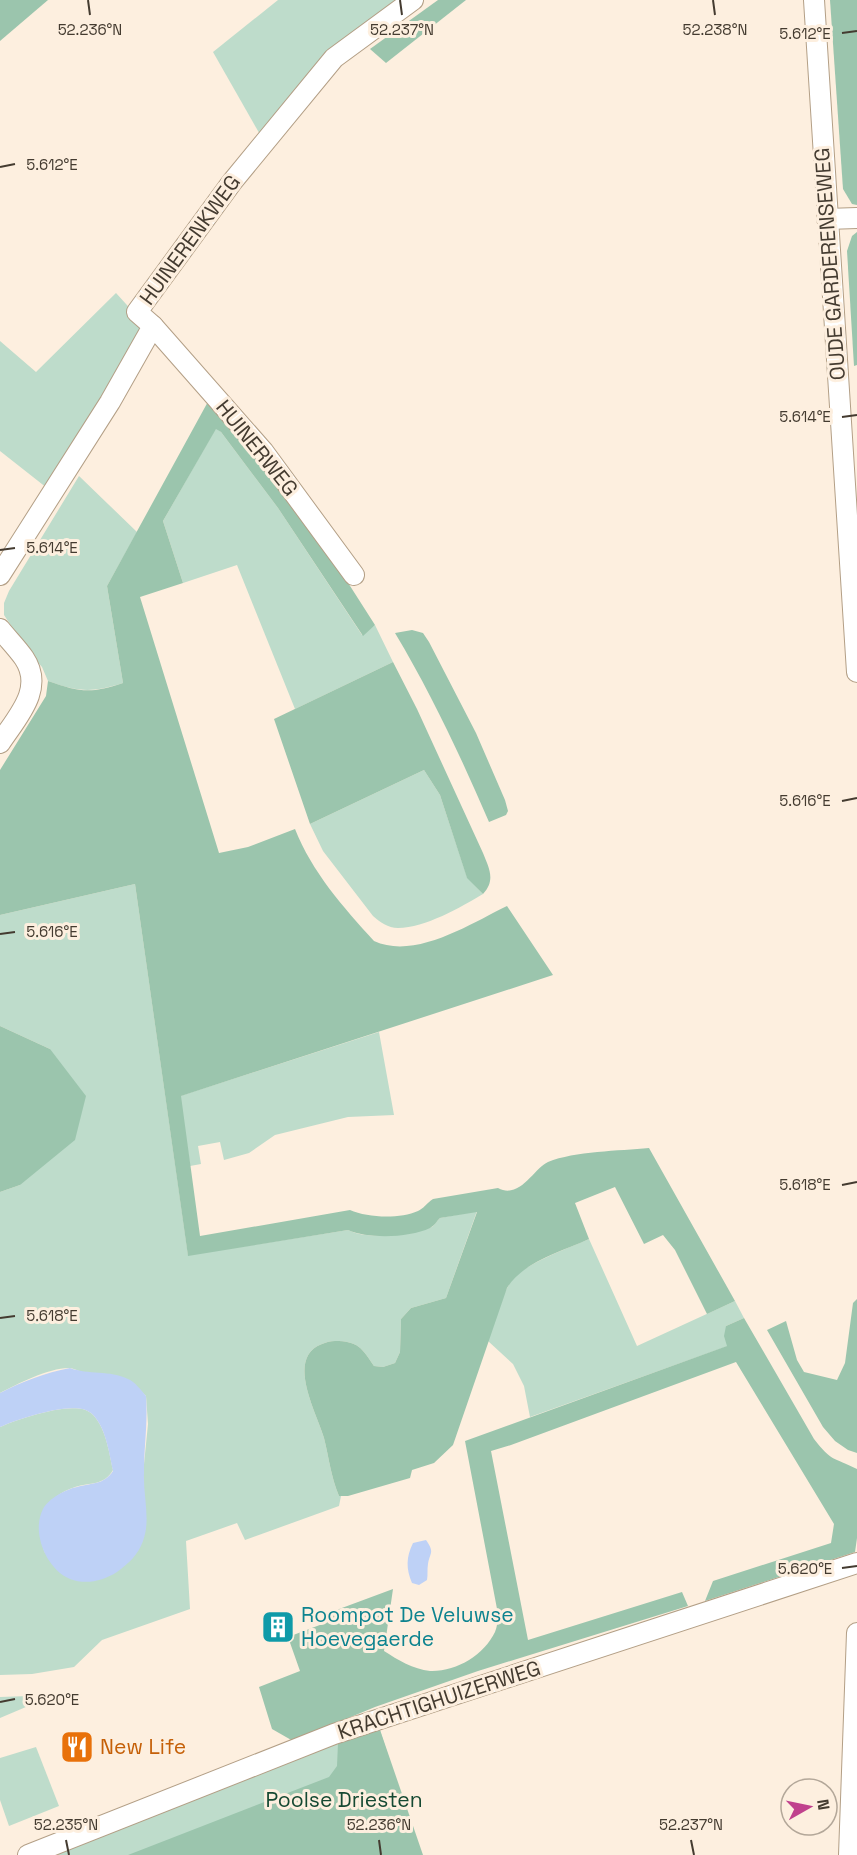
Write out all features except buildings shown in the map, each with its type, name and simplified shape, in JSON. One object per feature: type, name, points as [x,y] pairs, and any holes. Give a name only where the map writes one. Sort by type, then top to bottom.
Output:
[{"type":"street","name":"HUINERENKWEG","points":[[0,575],[110,402],[153,326],[137,312],[232,182],[334,58],[413,0]]},
{"type":"street","name":"OUDE GARDERENSEWEG","points":[[814,0],[857,672]]},
{"type":"street","points":[[827,219],[857,218]]},
{"type":"street","name":"HUINERWEG","points":[[153,326],[263,451],[354,575]]},
{"type":"street","points":[[0,629],[25,660],[34,678],[29,698],[0,743]]},
{"type":"street","name":"KRACHTIGHUIZERWEG","points":[[28,1855],[334,1734],[857,1563]]},
{"type":"street","points":[[849,1855],[855,1762],[857,1633]]},
{"type":"green space","points":[[0,0],[48,0],[0,41]]},
{"type":"green space","points":[[278,0],[404,0],[262,138],[213,52]]},
{"type":"green space","points":[[438,0],[466,0],[386,63],[370,49]]},
{"type":"green space","points":[[830,0],[857,0],[857,205],[852,204],[843,189]]},
{"type":"green space","points":[[857,232],[857,365],[854,366],[847,251],[852,236]]},
{"type":"green space","points":[[116,293],[146,326],[47,488],[0,451],[0,341],[36,372]]},
{"type":"green space","points":[[210,398],[249,443],[329,553],[375,625],[363,636],[278,508],[221,432],[216,429],[163,521],[183,583],[140,597],[219,853],[248,847],[295,829],[310,860],[340,902],[374,941],[390,946],[407,946],[442,937],[507,906],[553,975],[181,1096],[200,1236],[350,1210],[375,1216],[411,1214],[433,1199],[498,1188],[506,1191],[513,1190],[526,1182],[543,1165],[559,1158],[649,1148],[735,1301],[707,1314],[675,1250],[663,1235],[644,1244],[615,1187],[575,1203],[589,1239],[533,1264],[514,1279],[507,1288],[453,1445],[434,1463],[412,1470],[410,1478],[348,1496],[339,1496],[334,1482],[324,1438],[306,1387],[306,1361],[311,1351],[322,1344],[335,1341],[349,1342],[359,1347],[374,1366],[383,1367],[395,1363],[400,1352],[401,1319],[411,1308],[446,1298],[477,1212],[440,1218],[430,1228],[411,1234],[377,1236],[348,1230],[188,1256],[135,884],[0,915],[0,770],[46,696],[48,681],[68,688],[85,690],[102,689],[123,683],[107,586]]},
{"type":"green space","points":[[216,428],[278,508],[362,635],[375,625],[393,662],[295,709],[237,565],[183,583],[163,521]]},
{"type":"green space","points":[[79,476],[137,532],[107,586],[123,683],[93,690],[77,689],[48,681],[42,667],[27,650],[4,615],[4,603],[9,591]]},
{"type":"green space","points":[[412,630],[423,633],[429,642],[476,733],[505,800],[508,811],[506,815],[489,822],[445,726],[395,633]]},
{"type":"green space","points":[[393,662],[483,853],[490,879],[483,894],[467,878],[440,795],[424,770],[310,824],[274,719]]},
{"type":"green space","points":[[424,770],[440,795],[467,877],[483,894],[431,921],[420,925],[394,928],[373,916],[323,851],[310,824]]},
{"type":"green space","points":[[135,884],[188,1255],[348,1230],[358,1234],[379,1236],[400,1233],[432,1227],[440,1218],[477,1211],[446,1298],[411,1308],[401,1319],[400,1352],[395,1363],[383,1367],[374,1366],[359,1347],[349,1342],[335,1341],[322,1344],[311,1351],[306,1361],[306,1387],[324,1438],[334,1482],[341,1496],[339,1506],[245,1540],[237,1523],[186,1541],[190,1609],[102,1640],[74,1667],[32,1674],[0,1675],[0,1427],[46,1412],[73,1408],[91,1413],[103,1432],[113,1470],[105,1479],[64,1492],[48,1505],[41,1521],[40,1531],[45,1553],[146,1529],[143,1474],[148,1424],[146,1396],[132,1383],[114,1375],[62,1368],[34,1377],[0,1393],[0,1192],[20,1185],[50,1049],[0,1026],[0,915]]},
{"type":"green space","points":[[0,1026],[50,1049],[86,1096],[75,1140],[20,1185],[0,1192]]},
{"type":"green space","points":[[379,1032],[394,1115],[348,1117],[275,1135],[249,1153],[224,1160],[220,1142],[198,1146],[201,1164],[190,1166],[180,1096]]},
{"type":"green space","points":[[589,1239],[637,1346],[735,1301],[744,1318],[726,1326],[728,1346],[530,1417],[524,1386],[513,1364],[488,1341],[498,1309],[512,1280],[518,1274],[547,1257]]},
{"type":"green space","points":[[857,1299],[857,1453],[835,1441],[823,1427],[767,1330],[786,1321],[797,1360],[804,1372],[837,1380],[845,1363],[853,1303]]},
{"type":"green space","points":[[744,1318],[814,1439],[829,1455],[857,1469],[855,1552],[705,1601],[713,1581],[831,1543],[834,1524],[736,1362],[491,1451],[528,1640],[682,1592],[688,1606],[478,1671],[375,1707],[293,1741],[272,1729],[259,1687],[300,1671],[288,1637],[325,1623],[323,1615],[393,1589],[384,1651],[400,1661],[430,1671],[450,1669],[459,1665],[476,1655],[490,1640],[496,1630],[498,1614],[465,1441],[727,1346],[724,1336],[726,1326]]},
{"type":"green space","points":[[29,1696],[33,1704],[0,1718],[0,1697]]},
{"type":"green space","name":"Poolse Driesten","points":[[379,1727],[422,1855],[52,1855]]},
{"type":"green space","name":"Poolse Driesten","points":[[379,1727],[423,1855],[128,1855],[329,1777],[337,1766],[338,1743]]},
{"type":"green space","points":[[36,1747],[59,1806],[9,1826],[0,1800],[0,1758]]},
{"type":"water","points":[[70,1368],[121,1376],[138,1386],[146,1396],[144,1482],[147,1516],[143,1541],[133,1558],[117,1572],[106,1578],[88,1582],[70,1579],[54,1567],[43,1549],[39,1528],[43,1509],[53,1498],[73,1488],[106,1479],[113,1471],[100,1425],[91,1413],[73,1408],[46,1412],[0,1427],[0,1393],[34,1378]]},
{"type":"water","points":[[426,1540],[431,1550],[427,1580],[419,1585],[412,1583],[408,1558],[413,1543]]},
{"type":"place","name":"Roompot De Veluwse Hoevegaerde","points":[[278,1627]]},
{"type":"place","name":"New Life","points":[[77,1747]]}]
